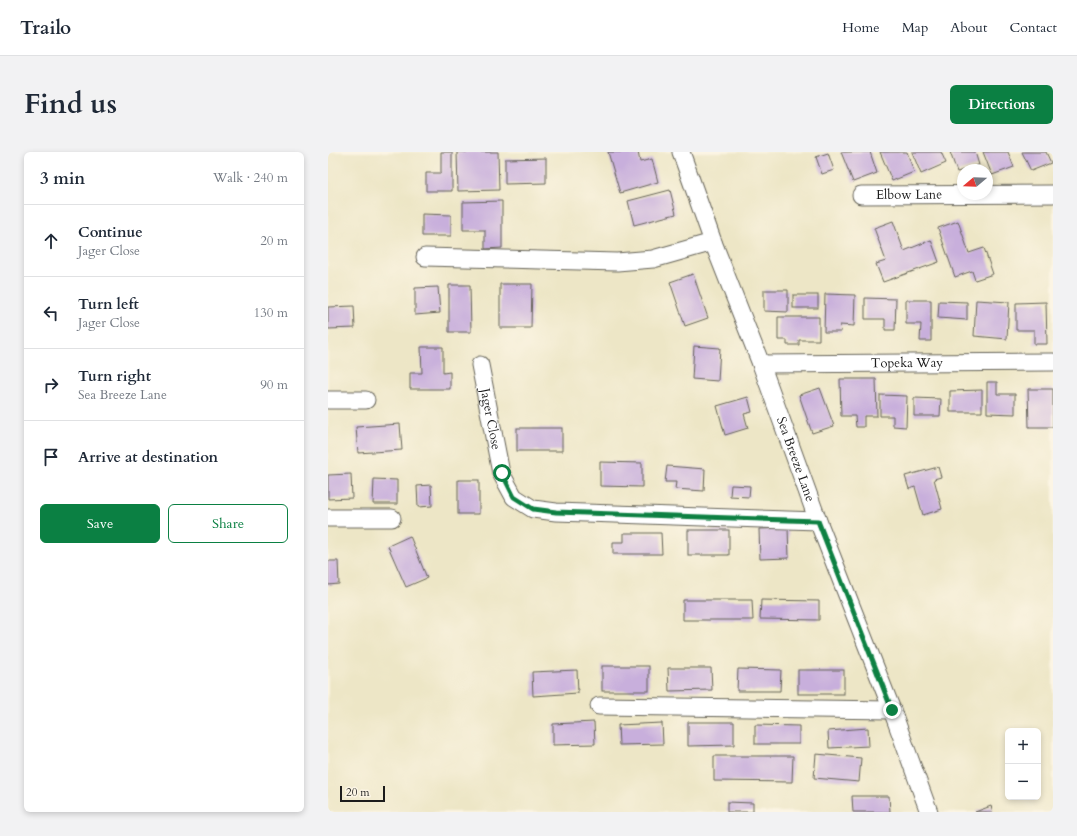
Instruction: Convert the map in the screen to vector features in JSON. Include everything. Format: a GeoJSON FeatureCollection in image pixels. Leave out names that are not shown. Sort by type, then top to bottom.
{"type":"FeatureCollection","features":[{"type":"Feature","properties":{"kind":"street","name":"Sea Breeze Lane"},"geometry":{"type":"LineString","coordinates":[[681,152],[713,242],[761,364],[818,521],[892,710],[928,812]]}},
{"type":"Feature","properties":{"kind":"street","name":"Elbow Lane"},"geometry":{"type":"LineString","coordinates":[[861,195],[1053,194]]}},
{"type":"Feature","properties":{"kind":"street"},"geometry":{"type":"LineString","coordinates":[[426,256],[617,262],[653,259],[713,242]]}},
{"type":"Feature","properties":{"kind":"street","name":"Topeka Way"},"geometry":{"type":"LineString","coordinates":[[761,364],[1053,362]]}},
{"type":"Feature","properties":{"kind":"street","name":"Jager Close"},"geometry":{"type":"LineString","coordinates":[[480,365],[502,473],[514,497],[533,509],[556,512],[818,521]]}},
{"type":"Feature","properties":{"kind":"street"},"geometry":{"type":"LineString","coordinates":[[328,400],[366,400]]}},
{"type":"Feature","properties":{"kind":"street"},"geometry":{"type":"LineString","coordinates":[[328,518],[392,518]]}},
{"type":"Feature","properties":{"kind":"street"},"geometry":{"type":"LineString","coordinates":[[599,706],[892,710]]}},
{"type":"Feature","properties":{"kind":"building"},"geometry":{"type":"Polygon","coordinates":[[[441,152],[452,152],[452,191],[426,191],[426,173],[441,173],[441,152]]]}},
{"type":"Feature","properties":{"kind":"building"},"geometry":{"type":"Polygon","coordinates":[[[457,152],[498,152],[499,190],[458,191],[457,152]]]}},
{"type":"Feature","properties":{"kind":"building"},"geometry":{"type":"Polygon","coordinates":[[[608,152],[638,152],[640,162],[652,159],[658,182],[620,193],[608,152]]]}},
{"type":"Feature","properties":{"kind":"building"},"geometry":{"type":"Polygon","coordinates":[[[841,152],[870,152],[877,173],[853,182],[841,152]]]}},
{"type":"Feature","properties":{"kind":"building"},"geometry":{"type":"Polygon","coordinates":[[[880,152],[907,152],[914,172],[892,181],[880,152]]]}},
{"type":"Feature","properties":{"kind":"building"},"geometry":{"type":"Polygon","coordinates":[[[912,152],[941,152],[946,163],[921,174],[912,152]]]}},
{"type":"Feature","properties":{"kind":"building"},"geometry":{"type":"Polygon","coordinates":[[[950,152],[975,152],[979,164],[957,164],[957,172],[950,152]]]}},
{"type":"Feature","properties":{"kind":"building"},"geometry":{"type":"Polygon","coordinates":[[[983,152],[1008,152],[1014,167],[993,175],[993,164],[988,164],[983,152]]]}},
{"type":"Feature","properties":{"kind":"building"},"geometry":{"type":"Polygon","coordinates":[[[1022,152],[1046,152],[1051,163],[1031,171],[1022,152]]]}},
{"type":"Feature","properties":{"kind":"building"},"geometry":{"type":"Polygon","coordinates":[[[828,153],[834,170],[822,174],[816,157],[828,153]]]}},
{"type":"Feature","properties":{"kind":"building"},"geometry":{"type":"Polygon","coordinates":[[[546,158],[546,183],[505,184],[505,159],[546,158]]]}},
{"type":"Feature","properties":{"kind":"building"},"geometry":{"type":"Polygon","coordinates":[[[670,190],[676,214],[634,225],[628,201],[670,190]]]}},
{"type":"Feature","properties":{"kind":"building"},"geometry":{"type":"Polygon","coordinates":[[[502,201],[502,248],[485,249],[485,230],[463,230],[463,202],[502,201]]]}},
{"type":"Feature","properties":{"kind":"building"},"geometry":{"type":"Polygon","coordinates":[[[422,214],[451,215],[451,236],[422,236],[422,214]]]}},
{"type":"Feature","properties":{"kind":"building"},"geometry":{"type":"Polygon","coordinates":[[[893,221],[904,251],[931,240],[939,262],[883,282],[876,264],[886,261],[874,228],[893,221]]]}},
{"type":"Feature","properties":{"kind":"building"},"geometry":{"type":"Polygon","coordinates":[[[958,221],[969,253],[984,248],[993,274],[975,280],[972,271],[955,277],[938,228],[958,221]]]}},
{"type":"Feature","properties":{"kind":"building"},"geometry":{"type":"Polygon","coordinates":[[[693,274],[708,318],[685,326],[670,282],[693,274]]]}},
{"type":"Feature","properties":{"kind":"building"},"geometry":{"type":"Polygon","coordinates":[[[500,284],[532,284],[531,328],[500,328],[500,284]]]}},
{"type":"Feature","properties":{"kind":"building"},"geometry":{"type":"Polygon","coordinates":[[[449,285],[470,285],[471,332],[449,332],[449,285]]]}},
{"type":"Feature","properties":{"kind":"building"},"geometry":{"type":"Polygon","coordinates":[[[438,287],[440,313],[415,315],[415,288],[438,287]]]}},
{"type":"Feature","properties":{"kind":"building"},"geometry":{"type":"Polygon","coordinates":[[[764,290],[788,290],[788,312],[764,311],[764,290]]]}},
{"type":"Feature","properties":{"kind":"building"},"geometry":{"type":"Polygon","coordinates":[[[825,294],[855,295],[854,326],[840,325],[841,332],[824,332],[825,294]]]}},
{"type":"Feature","properties":{"kind":"building"},"geometry":{"type":"Polygon","coordinates":[[[793,295],[818,295],[818,308],[793,308],[793,295]]]}},
{"type":"Feature","properties":{"kind":"building"},"geometry":{"type":"Polygon","coordinates":[[[865,298],[896,299],[895,330],[885,330],[885,319],[865,319],[865,298]]]}},
{"type":"Feature","properties":{"kind":"building"},"geometry":{"type":"Polygon","coordinates":[[[906,300],[931,300],[931,341],[920,341],[921,324],[906,324],[906,300]]]}},
{"type":"Feature","properties":{"kind":"building"},"geometry":{"type":"Polygon","coordinates":[[[976,300],[1009,302],[1007,339],[974,336],[976,300]]]}},
{"type":"Feature","properties":{"kind":"building"},"geometry":{"type":"Polygon","coordinates":[[[939,301],[967,302],[967,320],[938,318],[939,301]]]}},
{"type":"Feature","properties":{"kind":"building"},"geometry":{"type":"Polygon","coordinates":[[[1046,302],[1047,344],[1034,344],[1034,330],[1016,330],[1016,303],[1046,302]]]}},
{"type":"Feature","properties":{"kind":"building"},"geometry":{"type":"Polygon","coordinates":[[[354,306],[355,328],[328,329],[328,307],[354,306]]]}},
{"type":"Feature","properties":{"kind":"building"},"geometry":{"type":"Polygon","coordinates":[[[778,317],[819,317],[819,340],[799,340],[799,345],[787,345],[787,340],[778,340],[778,317]]]}},
{"type":"Feature","properties":{"kind":"building"},"geometry":{"type":"Polygon","coordinates":[[[694,346],[720,348],[718,381],[692,379],[694,346]]]}},
{"type":"Feature","properties":{"kind":"building"},"geometry":{"type":"Polygon","coordinates":[[[421,347],[443,347],[443,373],[450,372],[450,389],[410,389],[410,373],[422,373],[421,347]]]}},
{"type":"Feature","properties":{"kind":"building"},"geometry":{"type":"Polygon","coordinates":[[[840,379],[876,379],[877,416],[864,416],[864,427],[856,427],[855,416],[841,416],[840,379]]]}},
{"type":"Feature","properties":{"kind":"building"},"geometry":{"type":"Polygon","coordinates":[[[987,382],[997,382],[997,394],[1015,394],[1015,414],[987,413],[987,382]]]}},
{"type":"Feature","properties":{"kind":"building"},"geometry":{"type":"Polygon","coordinates":[[[820,388],[834,426],[812,433],[799,395],[820,388]]]}},
{"type":"Feature","properties":{"kind":"building"},"geometry":{"type":"Polygon","coordinates":[[[1028,389],[1053,389],[1053,427],[1029,427],[1028,389]]]}},
{"type":"Feature","properties":{"kind":"building"},"geometry":{"type":"Polygon","coordinates":[[[982,390],[982,412],[950,412],[950,391],[982,390]]]}},
{"type":"Feature","properties":{"kind":"building"},"geometry":{"type":"Polygon","coordinates":[[[880,395],[907,396],[906,427],[893,426],[893,416],[880,416],[880,395]]]}},
{"type":"Feature","properties":{"kind":"building"},"geometry":{"type":"Polygon","coordinates":[[[748,397],[752,412],[744,414],[748,428],[725,435],[717,406],[748,397]]]}},
{"type":"Feature","properties":{"kind":"building"},"geometry":{"type":"Polygon","coordinates":[[[914,398],[941,399],[940,416],[914,416],[914,398]]]}},
{"type":"Feature","properties":{"kind":"building"},"geometry":{"type":"Polygon","coordinates":[[[400,424],[402,450],[358,453],[356,427],[400,424]]]}},
{"type":"Feature","properties":{"kind":"building"},"geometry":{"type":"Polygon","coordinates":[[[517,428],[562,428],[562,451],[517,451],[517,428]]]}},
{"type":"Feature","properties":{"kind":"building"},"geometry":{"type":"Polygon","coordinates":[[[600,462],[642,463],[642,487],[600,486],[600,462]]]}},
{"type":"Feature","properties":{"kind":"building"},"geometry":{"type":"Polygon","coordinates":[[[667,466],[705,469],[704,491],[675,489],[676,482],[665,482],[667,466]]]}},
{"type":"Feature","properties":{"kind":"building"},"geometry":{"type":"Polygon","coordinates":[[[938,467],[941,477],[934,479],[942,509],[923,515],[915,487],[909,489],[905,476],[938,467]]]}},
{"type":"Feature","properties":{"kind":"building"},"geometry":{"type":"Polygon","coordinates":[[[351,474],[352,498],[328,499],[328,475],[351,474]]]}},
{"type":"Feature","properties":{"kind":"building"},"geometry":{"type":"Polygon","coordinates":[[[374,479],[397,480],[397,504],[373,504],[374,479]]]}},
{"type":"Feature","properties":{"kind":"building"},"geometry":{"type":"Polygon","coordinates":[[[458,480],[479,480],[479,514],[458,514],[458,480]]]}},
{"type":"Feature","properties":{"kind":"building"},"geometry":{"type":"Polygon","coordinates":[[[431,485],[432,506],[418,507],[417,486],[431,485]]]}},
{"type":"Feature","properties":{"kind":"building"},"geometry":{"type":"Polygon","coordinates":[[[731,485],[750,486],[749,497],[730,496],[731,485]]]}},
{"type":"Feature","properties":{"kind":"building"},"geometry":{"type":"Polygon","coordinates":[[[788,528],[789,558],[760,559],[759,529],[788,528]]]}},
{"type":"Feature","properties":{"kind":"building"},"geometry":{"type":"Polygon","coordinates":[[[688,530],[729,530],[729,555],[688,555],[688,530]]]}},
{"type":"Feature","properties":{"kind":"building"},"geometry":{"type":"Polygon","coordinates":[[[624,533],[661,533],[662,554],[613,554],[613,542],[624,542],[624,533]]]}},
{"type":"Feature","properties":{"kind":"building"},"geometry":{"type":"Polygon","coordinates":[[[410,536],[427,578],[406,587],[388,546],[410,536]]]}},
{"type":"Feature","properties":{"kind":"building"},"geometry":{"type":"Polygon","coordinates":[[[328,561],[338,561],[339,584],[328,585],[328,561]]]}},
{"type":"Feature","properties":{"kind":"building"},"geometry":{"type":"Polygon","coordinates":[[[683,600],[752,600],[753,620],[683,620],[683,600]]]}},
{"type":"Feature","properties":{"kind":"building"},"geometry":{"type":"Polygon","coordinates":[[[761,600],[819,601],[819,620],[760,619],[761,600]]]}},
{"type":"Feature","properties":{"kind":"building"},"geometry":{"type":"Polygon","coordinates":[[[602,666],[649,666],[649,691],[602,691],[602,666]]]}},
{"type":"Feature","properties":{"kind":"building"},"geometry":{"type":"Polygon","coordinates":[[[668,668],[711,668],[712,690],[669,691],[668,668]]]}},
{"type":"Feature","properties":{"kind":"building"},"geometry":{"type":"Polygon","coordinates":[[[738,669],[781,670],[780,691],[737,691],[738,669]]]}},
{"type":"Feature","properties":{"kind":"building"},"geometry":{"type":"Polygon","coordinates":[[[577,670],[578,693],[533,696],[532,672],[577,670]]]}},
{"type":"Feature","properties":{"kind":"building"},"geometry":{"type":"Polygon","coordinates":[[[798,670],[844,670],[844,694],[798,694],[798,670]]]}},
{"type":"Feature","properties":{"kind":"building"},"geometry":{"type":"Polygon","coordinates":[[[594,722],[595,744],[553,745],[553,724],[594,722]]]}},
{"type":"Feature","properties":{"kind":"building"},"geometry":{"type":"Polygon","coordinates":[[[688,722],[734,722],[734,745],[688,746],[688,722]]]}},
{"type":"Feature","properties":{"kind":"building"},"geometry":{"type":"Polygon","coordinates":[[[662,723],[663,744],[619,745],[618,725],[662,723]]]}},
{"type":"Feature","properties":{"kind":"building"},"geometry":{"type":"Polygon","coordinates":[[[755,725],[799,726],[799,744],[755,744],[755,725]]]}},
{"type":"Feature","properties":{"kind":"building"},"geometry":{"type":"Polygon","coordinates":[[[868,728],[869,746],[829,748],[828,731],[868,728]]]}},
{"type":"Feature","properties":{"kind":"building"},"geometry":{"type":"Polygon","coordinates":[[[816,754],[861,758],[859,782],[814,778],[816,754]]]}},
{"type":"Feature","properties":{"kind":"building"},"geometry":{"type":"Polygon","coordinates":[[[714,756],[793,756],[792,782],[714,781],[714,756]]]}},
{"type":"Feature","properties":{"kind":"building"},"geometry":{"type":"Polygon","coordinates":[[[852,796],[889,796],[890,812],[853,812],[852,796]]]}},
{"type":"Feature","properties":{"kind":"building"},"geometry":{"type":"Polygon","coordinates":[[[727,802],[753,803],[753,812],[727,812],[727,802]]]}},
{"type":"Feature","properties":{"kind":"building"},"geometry":{"type":"Polygon","coordinates":[[[991,806],[993,812],[975,812],[991,806]]]}},
{"type":"Feature","properties":{"kind":"route"},"geometry":{"type":"LineString","coordinates":[[502,473],[514,497],[533,509],[556,512],[818,521],[892,710]]}}]}
